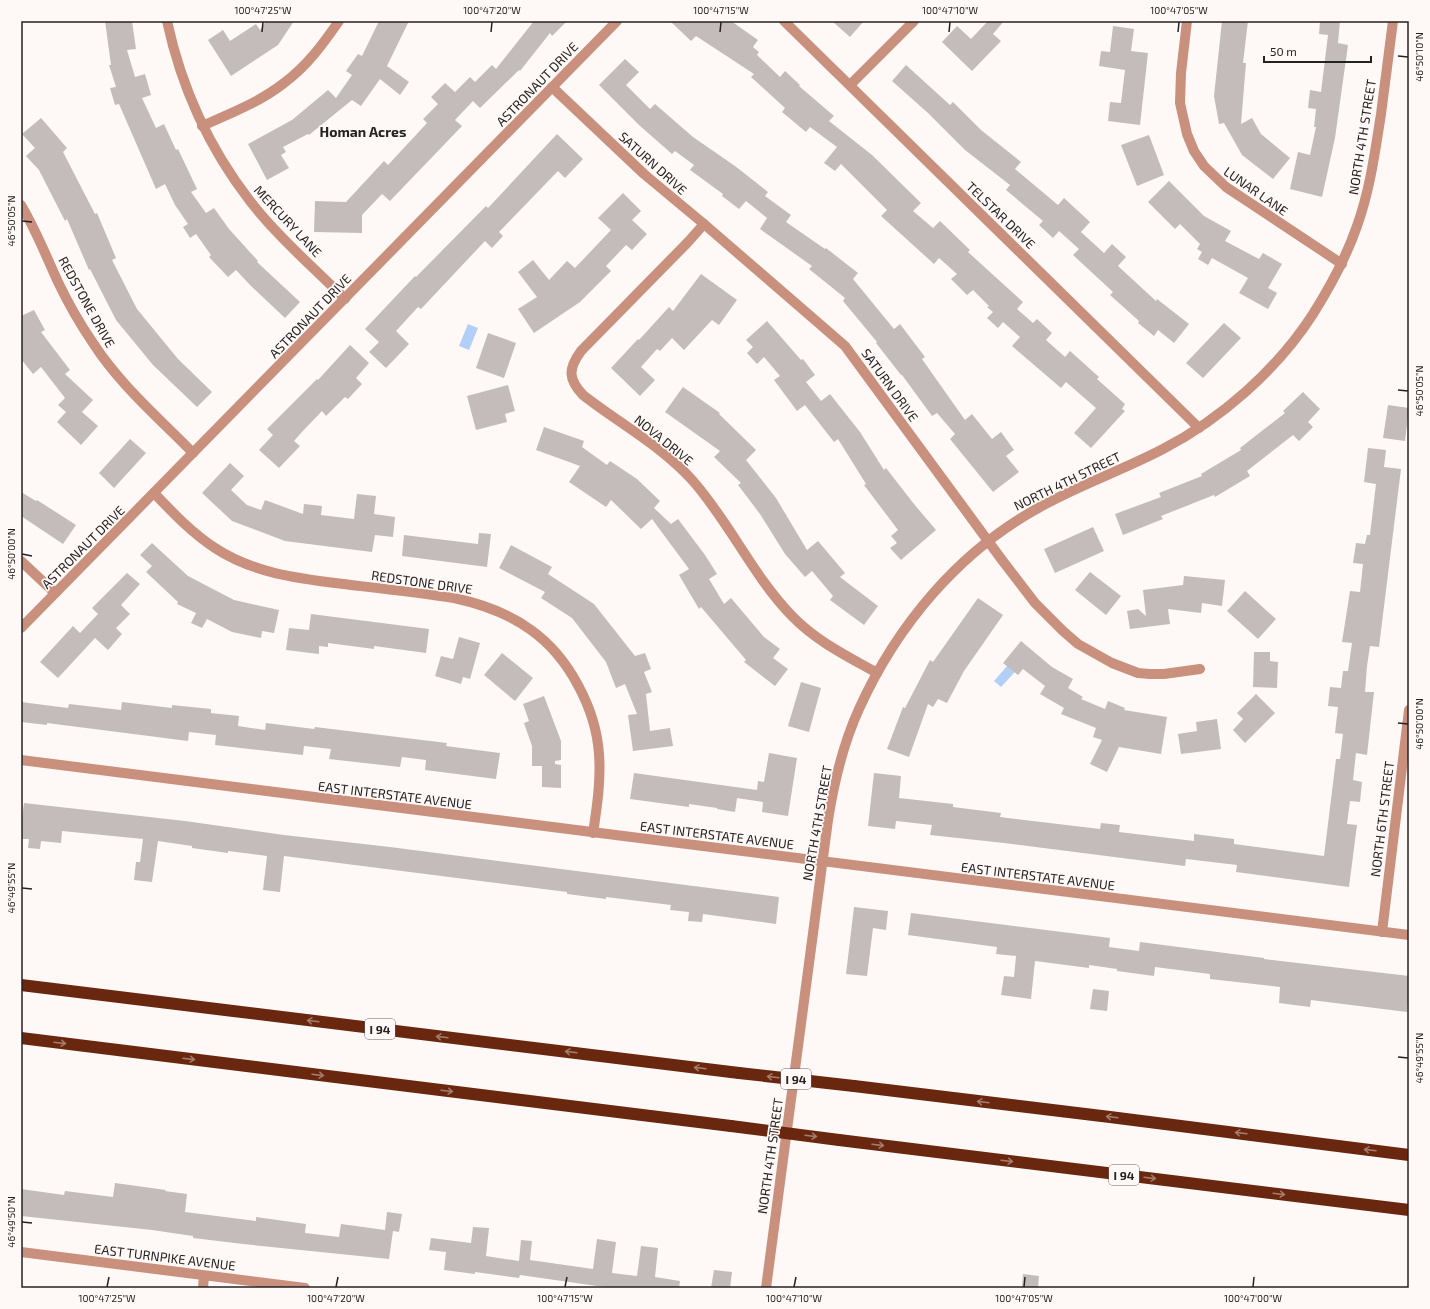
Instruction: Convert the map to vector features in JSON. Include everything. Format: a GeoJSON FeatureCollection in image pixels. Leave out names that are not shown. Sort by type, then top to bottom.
{"type":"FeatureCollection","features":[{"type":"Feature","properties":{"kind":"highway","name":"I 94"},"geometry":{"type":"LineString","coordinates":[[21,985],[1110,1117],[1409,1155]]}},
{"type":"Feature","properties":{"kind":"highway","name":"I 94"},"geometry":{"type":"LineString","coordinates":[[21,1038],[1409,1210]]}},
{"type":"Feature","properties":{"kind":"street","name":"MERCURY LANE"},"geometry":{"type":"LineString","coordinates":[[167,21],[172,44],[186,87],[202,126],[227,169],[250,202],[279,234],[345,298]]}},
{"type":"Feature","properties":{"kind":"street"},"geometry":{"type":"LineString","coordinates":[[202,126],[246,106],[284,84],[305,65],[339,21]]}},
{"type":"Feature","properties":{"kind":"street","name":"ASTRONAUT DRIVE"},"geometry":{"type":"LineString","coordinates":[[21,628],[617,21]]}},
{"type":"Feature","properties":{"kind":"street","name":"TELSTAR DRIVE"},"geometry":{"type":"LineString","coordinates":[[784,21],[1199,428]]}},
{"type":"Feature","properties":{"kind":"street"},"geometry":{"type":"LineString","coordinates":[[850,85],[914,21]]}},
{"type":"Feature","properties":{"kind":"street","name":"LUNAR LANE"},"geometry":{"type":"LineString","coordinates":[[1187,21],[1181,73],[1180,103],[1187,134],[1194,151],[1204,166],[1226,188],[1342,264]]}},
{"type":"Feature","properties":{"kind":"street","name":"NORTH 4TH STREET"},"geometry":{"type":"LineString","coordinates":[[766,1288],[831,800],[858,711],[877,673],[919,610],[953,572],[988,541],[1006,527],[1039,507],[1148,456],[1199,428],[1231,404],[1255,383],[1275,362],[1311,316],[1342,264],[1358,225],[1371,178],[1375,156],[1393,21]]}},
{"type":"Feature","properties":{"kind":"street","name":"SATURN DRIVE"},"geometry":{"type":"LineString","coordinates":[[552,87],[644,174],[845,346],[1035,603],[1068,635],[1094,654],[1126,669],[1144,674],[1164,674],[1200,669]]}},
{"type":"Feature","properties":{"kind":"street","name":"REDSTONE DRIVE"},"geometry":{"type":"LineString","coordinates":[[21,205],[32,224],[69,302],[92,342],[120,379],[193,453]]}},
{"type":"Feature","properties":{"kind":"street","name":"NOVA DRIVE"},"geometry":{"type":"LineString","coordinates":[[704,224],[581,351],[575,359],[571,379],[583,395],[650,442],[692,480],[714,507],[768,587],[792,616],[821,640],[877,673]]}},
{"type":"Feature","properties":{"kind":"street","name":"REDSTONE DRIVE"},"geometry":{"type":"LineString","coordinates":[[154,493],[199,537],[222,552],[253,567],[291,577],[468,601],[499,612],[533,631],[557,654],[568,669],[578,684],[593,717],[600,772],[593,833]]}},
{"type":"Feature","properties":{"kind":"street"},"geometry":{"type":"LineString","coordinates":[[21,561],[55,593]]}},
{"type":"Feature","properties":{"kind":"street","name":"NORTH 6TH STREET"},"geometry":{"type":"LineString","coordinates":[[1382,932],[1409,710]]}},
{"type":"Feature","properties":{"kind":"street","name":"EAST INTERSTATE AVENUE"},"geometry":{"type":"LineString","coordinates":[[21,760],[1409,936]]}},
{"type":"Feature","properties":{"kind":"street","name":"EAST TURNPIKE AVENUE"},"geometry":{"type":"LineString","coordinates":[[21,1252],[305,1288]]}},
{"type":"Feature","properties":{"kind":"street"},"geometry":{"type":"LineString","coordinates":[[203,1288],[204,1276]]}},
{"type":"Feature","properties":{"kind":"water"},"geometry":{"type":"Polygon","coordinates":[[[468,324],[478,328],[469,350],[459,346],[468,324]]]}},
{"type":"Feature","properties":{"kind":"water"},"geometry":{"type":"Polygon","coordinates":[[[1007,666],[1015,672],[1001,687],[994,681],[1007,666]]]}},
{"type":"Feature","properties":{"kind":"building"},"geometry":{"type":"Polygon","coordinates":[[[105,21],[132,21],[136,49],[127,50],[135,77],[145,74],[151,95],[142,98],[156,128],[164,124],[197,189],[191,192],[206,213],[214,208],[229,229],[258,261],[257,262],[300,302],[285,318],[236,270],[228,277],[209,257],[211,255],[196,234],[190,238],[183,227],[188,224],[175,205],[165,184],[156,189],[119,104],[115,105],[110,88],[116,87],[109,65],[111,65],[105,21]]]}},
{"type":"Feature","properties":{"kind":"building"},"geometry":{"type":"Polygon","coordinates":[[[266,21],[294,21],[278,45],[231,76],[208,40],[223,30],[230,41],[256,24],[260,30],[266,21]]]}},
{"type":"Feature","properties":{"kind":"building"},"geometry":{"type":"Polygon","coordinates":[[[379,21],[409,21],[387,66],[409,82],[400,95],[380,79],[361,106],[352,100],[309,135],[308,134],[283,147],[286,152],[281,155],[289,168],[267,180],[248,144],[292,120],[328,90],[336,98],[352,75],[346,71],[358,54],[362,56],[379,21]]]}},
{"type":"Feature","properties":{"kind":"building"},"geometry":{"type":"Polygon","coordinates":[[[534,21],[567,21],[552,36],[550,33],[520,71],[519,70],[480,108],[473,101],[455,120],[462,126],[390,201],[382,194],[362,215],[362,233],[314,232],[315,201],[346,202],[384,161],[388,165],[427,123],[423,119],[438,104],[431,97],[445,83],[455,92],[470,77],[475,82],[492,65],[496,69],[534,21]]]}},
{"type":"Feature","properties":{"kind":"building"},"geometry":{"type":"Polygon","coordinates":[[[670,21],[731,21],[758,40],[753,47],[759,52],[757,55],[780,77],[785,71],[800,85],[799,86],[834,116],[829,121],[872,155],[921,203],[913,211],[933,228],[940,221],[970,250],[968,252],[1023,302],[1017,309],[1033,323],[1037,319],[1052,333],[1046,340],[1065,357],[1070,351],[1099,377],[1097,379],[1125,404],[1122,409],[1125,411],[1091,448],[1074,433],[1096,408],[1066,382],[1061,388],[1012,346],[1020,337],[1003,322],[998,328],[987,318],[993,312],[987,307],[989,306],[973,290],[967,295],[951,279],[957,274],[939,258],[934,264],[881,216],[887,210],[841,164],[835,171],[824,163],[837,147],[810,127],[806,132],[782,112],[785,108],[751,77],[754,74],[696,36],[691,41],[670,21]]]}},
{"type":"Feature","properties":{"kind":"building"},"geometry":{"type":"Polygon","coordinates":[[[832,21],[864,21],[850,37],[832,21]]]}},
{"type":"Feature","properties":{"kind":"building"},"geometry":{"type":"Polygon","coordinates":[[[988,21],[1004,21],[993,34],[1001,41],[972,71],[942,42],[957,26],[971,39],[988,21]]]}},
{"type":"Feature","properties":{"kind":"building"},"geometry":{"type":"Polygon","coordinates":[[[1222,21],[1248,21],[1243,63],[1246,63],[1241,124],[1252,118],[1261,134],[1290,158],[1273,179],[1242,155],[1224,123],[1219,124],[1214,96],[1222,21]]]}},
{"type":"Feature","properties":{"kind":"building"},"geometry":{"type":"Polygon","coordinates":[[[1320,21],[1340,21],[1338,43],[1348,45],[1335,138],[1322,197],[1290,189],[1298,152],[1310,155],[1316,127],[1314,127],[1316,109],[1308,108],[1310,90],[1321,92],[1328,35],[1319,34],[1320,21]]]}},
{"type":"Feature","properties":{"kind":"building"},"geometry":{"type":"Polygon","coordinates":[[[1113,26],[1134,29],[1131,51],[1148,53],[1140,125],[1108,121],[1110,102],[1121,103],[1125,70],[1099,66],[1101,51],[1110,52],[1113,26]]]}},
{"type":"Feature","properties":{"kind":"building"},"geometry":{"type":"Polygon","coordinates":[[[625,59],[639,72],[626,85],[650,109],[655,104],[693,137],[735,166],[768,192],[765,196],[791,215],[786,222],[825,249],[826,248],[858,273],[853,279],[894,329],[900,324],[925,357],[922,359],[965,420],[972,414],[992,439],[1001,432],[1014,450],[1006,456],[1019,472],[993,492],[950,439],[955,434],[937,413],[932,416],[876,343],[877,342],[843,301],[845,298],[809,269],[812,266],[760,229],[767,218],[746,201],[739,209],[722,196],[723,194],[690,170],[694,165],[675,151],[672,154],[639,125],[599,85],[625,59]]]}},
{"type":"Feature","properties":{"kind":"building"},"geometry":{"type":"Polygon","coordinates":[[[906,65],[950,105],[953,102],[981,130],[1021,162],[1015,169],[1058,205],[1064,198],[1090,222],[1081,232],[1104,253],[1112,244],[1126,257],[1118,266],[1156,301],[1157,299],[1189,324],[1174,343],[1158,330],[1154,336],[1138,323],[1139,321],[1110,295],[1113,292],[1073,255],[1079,249],[1059,231],[1053,238],[1039,225],[1043,221],[1006,190],[1010,185],[965,150],[928,113],[892,81],[906,65]]]}},
{"type":"Feature","properties":{"kind":"building"},"geometry":{"type":"Polygon","coordinates":[[[41,118],[67,148],[63,152],[95,214],[97,213],[116,258],[112,260],[137,309],[178,359],[212,392],[197,407],[153,365],[116,320],[90,269],[89,270],[67,219],[65,221],[39,170],[26,156],[35,148],[22,134],[41,118]]]}},
{"type":"Feature","properties":{"kind":"building"},"geometry":{"type":"Polygon","coordinates":[[[557,134],[583,159],[565,178],[558,171],[499,232],[503,236],[492,248],[485,241],[421,309],[418,307],[396,331],[409,344],[386,368],[369,352],[379,342],[365,329],[415,276],[416,277],[486,206],[488,208],[557,134]]]}},
{"type":"Feature","properties":{"kind":"building"},"geometry":{"type":"Polygon","coordinates":[[[1149,135],[1164,175],[1137,186],[1121,145],[1149,135]]]}},
{"type":"Feature","properties":{"kind":"building"},"geometry":{"type":"Polygon","coordinates":[[[1169,181],[1204,216],[1231,231],[1225,241],[1259,259],[1263,253],[1282,264],[1268,288],[1277,293],[1268,309],[1239,293],[1248,278],[1212,258],[1208,265],[1198,259],[1202,252],[1197,249],[1200,244],[1180,224],[1175,229],[1148,202],[1169,181]]]}},
{"type":"Feature","properties":{"kind":"building"},"geometry":{"type":"Polygon","coordinates":[[[623,193],[641,211],[632,220],[647,234],[632,250],[626,245],[606,266],[611,271],[580,302],[534,333],[518,309],[537,297],[518,272],[533,260],[549,280],[567,261],[575,268],[611,230],[598,218],[623,193]]]}},
{"type":"Feature","properties":{"kind":"building"},"geometry":{"type":"Polygon","coordinates":[[[701,274],[737,300],[719,325],[712,320],[684,350],[672,338],[660,351],[657,349],[641,367],[655,380],[640,396],[611,368],[669,307],[673,311],[701,274]]]}},
{"type":"Feature","properties":{"kind":"building"},"geometry":{"type":"Polygon","coordinates":[[[34,310],[45,330],[41,332],[70,370],[65,374],[93,400],[82,412],[98,426],[81,445],[57,422],[66,412],[58,405],[65,398],[41,367],[33,374],[21,359],[21,316],[34,310]]]}},
{"type":"Feature","properties":{"kind":"building"},"geometry":{"type":"Polygon","coordinates":[[[767,321],[801,360],[803,359],[815,375],[806,382],[821,401],[830,394],[860,432],[884,470],[886,468],[936,530],[901,560],[890,548],[897,543],[891,536],[898,530],[864,485],[866,484],[838,439],[834,442],[805,405],[797,411],[774,380],[780,376],[764,357],[757,364],[747,353],[753,347],[746,340],[767,321]]]}},
{"type":"Feature","properties":{"kind":"building"},"geometry":{"type":"Polygon","coordinates":[[[1224,323],[1241,338],[1203,378],[1186,363],[1224,323]]]}},
{"type":"Feature","properties":{"kind":"building"},"geometry":{"type":"Polygon","coordinates":[[[488,333],[516,343],[504,378],[476,368],[488,333]]]}},
{"type":"Feature","properties":{"kind":"building"},"geometry":{"type":"Polygon","coordinates":[[[350,345],[369,363],[356,378],[362,384],[348,399],[345,397],[326,416],[322,411],[294,441],[300,446],[279,468],[259,450],[273,435],[267,429],[317,379],[318,380],[350,345]]]}},
{"type":"Feature","properties":{"kind":"building"},"geometry":{"type":"Polygon","coordinates":[[[508,385],[515,411],[505,414],[507,422],[476,430],[467,396],[508,385]]]}},
{"type":"Feature","properties":{"kind":"building"},"geometry":{"type":"Polygon","coordinates":[[[683,387],[720,413],[719,414],[756,450],[746,460],[776,498],[807,550],[818,541],[845,573],[840,577],[878,606],[864,625],[830,600],[833,596],[812,571],[805,577],[785,554],[760,514],[738,485],[741,483],[714,457],[720,451],[665,412],[683,387]]]}},
{"type":"Feature","properties":{"kind":"building"},"geometry":{"type":"Polygon","coordinates":[[[1303,392],[1320,409],[1308,422],[1313,427],[1299,441],[1293,435],[1247,471],[1250,476],[1215,497],[1214,495],[1161,516],[1163,519],[1123,535],[1115,514],[1161,497],[1159,493],[1202,476],[1201,474],[1241,450],[1240,448],[1285,413],[1283,411],[1303,392]]]}},
{"type":"Feature","properties":{"kind":"building"},"geometry":{"type":"Polygon","coordinates":[[[1388,405],[1409,408],[1405,441],[1383,438],[1388,405]]]}},
{"type":"Feature","properties":{"kind":"building"},"geometry":{"type":"Polygon","coordinates":[[[544,427],[584,441],[582,447],[607,465],[610,461],[637,479],[660,501],[654,508],[671,524],[678,519],[705,555],[717,574],[709,579],[724,604],[731,598],[764,637],[780,649],[773,658],[788,669],[775,686],[744,662],[746,660],[701,607],[699,609],[679,575],[689,569],[652,519],[641,529],[611,500],[606,507],[569,482],[580,466],[536,450],[544,427]]]}},
{"type":"Feature","properties":{"kind":"building"},"geometry":{"type":"Polygon","coordinates":[[[130,439],[146,453],[114,488],[99,473],[130,439]]]}},
{"type":"Feature","properties":{"kind":"building"},"geometry":{"type":"Polygon","coordinates":[[[1368,448],[1386,450],[1384,467],[1401,469],[1379,647],[1370,646],[1367,666],[1365,692],[1374,692],[1367,755],[1356,753],[1353,780],[1362,782],[1360,802],[1350,801],[1347,824],[1357,825],[1349,887],[1236,872],[1237,865],[1186,859],[1185,866],[930,835],[932,825],[896,821],[895,829],[868,826],[874,773],[901,776],[899,798],[953,804],[953,807],[1001,813],[1000,817],[1100,829],[1101,823],[1120,825],[1119,832],[1194,841],[1194,834],[1234,839],[1234,844],[1324,856],[1336,759],[1340,759],[1343,734],[1335,733],[1338,707],[1328,706],[1330,687],[1341,688],[1343,671],[1348,671],[1352,643],[1342,642],[1350,591],[1360,592],[1363,564],[1353,563],[1356,543],[1365,544],[1367,535],[1370,535],[1376,484],[1364,482],[1368,448]]]}},
{"type":"Feature","properties":{"kind":"building"},"geometry":{"type":"Polygon","coordinates":[[[230,463],[244,476],[231,490],[247,505],[261,510],[265,500],[303,514],[304,504],[322,506],[321,515],[354,519],[357,494],[376,496],[374,514],[395,517],[393,537],[375,535],[372,552],[285,541],[232,521],[202,493],[230,463]]]}},
{"type":"Feature","properties":{"kind":"building"},"geometry":{"type":"Polygon","coordinates":[[[21,492],[36,501],[37,500],[76,525],[63,544],[21,516],[21,492]]]}},
{"type":"Feature","properties":{"kind":"building"},"geometry":{"type":"Polygon","coordinates":[[[1093,527],[1104,551],[1055,573],[1044,549],[1093,527]]]}},
{"type":"Feature","properties":{"kind":"building"},"geometry":{"type":"Polygon","coordinates":[[[479,533],[491,534],[487,567],[402,556],[404,535],[478,544],[479,533]]]}},
{"type":"Feature","properties":{"kind":"building"},"geometry":{"type":"Polygon","coordinates":[[[152,543],[188,576],[234,600],[279,610],[274,633],[262,631],[261,638],[232,632],[207,619],[202,628],[191,623],[196,613],[177,604],[178,602],[146,572],[152,566],[140,555],[152,543]]]}},
{"type":"Feature","properties":{"kind":"building"},"geometry":{"type":"Polygon","coordinates":[[[511,545],[552,567],[548,574],[594,604],[635,656],[645,653],[651,669],[644,672],[652,692],[646,694],[650,731],[670,728],[673,746],[633,751],[628,715],[637,714],[625,684],[616,688],[606,662],[572,618],[541,598],[545,592],[499,568],[511,545]]]}},
{"type":"Feature","properties":{"kind":"building"},"geometry":{"type":"Polygon","coordinates":[[[1090,572],[1121,596],[1106,615],[1075,590],[1090,572]]]}},
{"type":"Feature","properties":{"kind":"building"},"geometry":{"type":"Polygon","coordinates":[[[127,573],[140,584],[121,605],[130,614],[116,628],[122,634],[108,650],[95,638],[58,678],[40,662],[73,626],[80,633],[98,614],[92,608],[127,573]]]}},
{"type":"Feature","properties":{"kind":"building"},"geometry":{"type":"Polygon","coordinates":[[[1184,576],[1225,580],[1222,606],[1202,603],[1201,613],[1168,609],[1170,624],[1130,629],[1127,611],[1138,609],[1146,616],[1143,590],[1183,585],[1184,576]]]}},
{"type":"Feature","properties":{"kind":"building"},"geometry":{"type":"Polygon","coordinates":[[[1245,591],[1276,619],[1258,639],[1227,611],[1245,591]]]}},
{"type":"Feature","properties":{"kind":"building"},"geometry":{"type":"Polygon","coordinates":[[[978,598],[1003,615],[964,671],[947,703],[938,699],[933,707],[928,704],[909,757],[887,749],[903,707],[905,708],[930,660],[933,662],[978,598]]]}},
{"type":"Feature","properties":{"kind":"building"},"geometry":{"type":"Polygon","coordinates":[[[311,614],[429,629],[426,653],[374,646],[374,649],[328,643],[328,647],[319,646],[319,654],[286,650],[289,628],[309,630],[311,614]]]}},
{"type":"Feature","properties":{"kind":"building"},"geometry":{"type":"Polygon","coordinates":[[[459,637],[480,643],[470,679],[463,677],[461,684],[435,676],[441,656],[453,659],[459,637]]]}},
{"type":"Feature","properties":{"kind":"building"},"geometry":{"type":"Polygon","coordinates":[[[1021,641],[1052,667],[1073,679],[1068,688],[1083,697],[1081,699],[1105,709],[1108,701],[1125,708],[1124,710],[1167,717],[1161,754],[1119,747],[1107,772],[1090,764],[1102,740],[1093,737],[1096,728],[1061,714],[1064,708],[1040,694],[1045,686],[1023,669],[1018,675],[1003,663],[1021,641]]]}},
{"type":"Feature","properties":{"kind":"building"},"geometry":{"type":"Polygon","coordinates":[[[1254,652],[1270,652],[1270,661],[1278,662],[1277,688],[1253,687],[1254,652]]]}},
{"type":"Feature","properties":{"kind":"building"},"geometry":{"type":"Polygon","coordinates":[[[502,653],[533,678],[515,701],[484,675],[502,653]]]}},
{"type":"Feature","properties":{"kind":"building"},"geometry":{"type":"Polygon","coordinates":[[[801,682],[821,688],[809,732],[788,726],[801,682]]]}},
{"type":"Feature","properties":{"kind":"building"},"geometry":{"type":"Polygon","coordinates":[[[1256,694],[1275,713],[1245,743],[1233,730],[1243,719],[1237,713],[1256,694]]]}},
{"type":"Feature","properties":{"kind":"building"},"geometry":{"type":"Polygon","coordinates":[[[544,696],[561,741],[561,760],[555,761],[555,764],[561,765],[561,788],[542,787],[542,766],[532,766],[532,746],[524,723],[529,721],[523,704],[544,696]]]}},
{"type":"Feature","properties":{"kind":"building"},"geometry":{"type":"Polygon","coordinates":[[[21,702],[68,708],[69,704],[121,710],[122,702],[172,708],[172,705],[211,709],[211,713],[239,716],[238,726],[265,730],[266,723],[314,729],[315,727],[447,743],[446,746],[500,753],[496,779],[425,770],[426,760],[402,757],[400,767],[329,759],[331,749],[304,746],[303,755],[215,745],[216,735],[189,732],[188,741],[47,723],[47,725],[21,722],[21,702]]]}},
{"type":"Feature","properties":{"kind":"building"},"geometry":{"type":"Polygon","coordinates":[[[1217,719],[1221,749],[1181,754],[1178,734],[1197,731],[1196,722],[1217,719]]]}},
{"type":"Feature","properties":{"kind":"building"},"geometry":{"type":"Polygon","coordinates":[[[769,753],[797,758],[788,816],[762,812],[763,802],[737,798],[735,812],[689,804],[689,807],[630,799],[634,773],[757,790],[758,781],[764,782],[769,753]]]}},
{"type":"Feature","properties":{"kind":"building"},"geometry":{"type":"Polygon","coordinates":[[[24,803],[185,821],[284,835],[390,847],[779,897],[776,924],[703,914],[702,922],[688,921],[689,912],[670,910],[671,905],[606,897],[606,899],[567,894],[567,892],[284,856],[280,892],[263,890],[267,856],[228,851],[228,853],[158,841],[152,882],[134,880],[136,862],[140,862],[143,839],[62,831],[61,843],[41,841],[40,849],[28,848],[29,839],[21,839],[24,803]]]}},
{"type":"Feature","properties":{"kind":"building"},"geometry":{"type":"Polygon","coordinates":[[[854,907],[888,911],[886,930],[873,928],[867,976],[846,974],[854,907]]]}},
{"type":"Feature","properties":{"kind":"building"},"geometry":{"type":"Polygon","coordinates":[[[911,913],[1110,938],[1109,947],[1139,951],[1140,942],[1264,959],[1409,976],[1407,1012],[1311,1000],[1310,1007],[1279,1003],[1280,987],[1210,979],[1210,974],[1155,967],[1154,976],[1117,971],[1117,969],[1089,965],[1089,968],[1035,961],[1031,999],[1001,995],[1004,976],[1014,977],[1016,956],[996,954],[997,947],[908,935],[911,913]]]}},
{"type":"Feature","properties":{"kind":"building"},"geometry":{"type":"Polygon","coordinates":[[[1093,989],[1109,991],[1107,1011],[1090,1009],[1093,989]]]}},
{"type":"Feature","properties":{"kind":"building"},"geometry":{"type":"Polygon","coordinates":[[[115,1183],[187,1194],[185,1212],[256,1221],[256,1217],[306,1224],[305,1233],[339,1237],[341,1224],[385,1230],[387,1212],[402,1214],[399,1232],[393,1231],[389,1259],[243,1244],[193,1238],[193,1236],[152,1230],[21,1216],[21,1189],[64,1195],[65,1191],[113,1197],[115,1183]]]}},
{"type":"Feature","properties":{"kind":"building"},"geometry":{"type":"Polygon","coordinates":[[[473,1227],[489,1228],[486,1256],[519,1261],[521,1240],[532,1241],[530,1260],[593,1269],[597,1239],[616,1242],[612,1273],[637,1276],[641,1246],[658,1248],[655,1277],[680,1281],[679,1288],[611,1288],[520,1275],[519,1278],[475,1272],[475,1274],[444,1270],[446,1252],[429,1250],[431,1238],[471,1243],[473,1227]]]}},
{"type":"Feature","properties":{"kind":"building"},"geometry":{"type":"Polygon","coordinates":[[[714,1270],[732,1272],[730,1288],[711,1288],[714,1270]]]}},
{"type":"Feature","properties":{"kind":"building"},"geometry":{"type":"Polygon","coordinates":[[[1023,1274],[1039,1276],[1038,1288],[1022,1288],[1023,1274]]]}},
{"type":"Feature","properties":{"kind":"district","name":"Homan Acres"},"geometry":{"type":"Point","coordinates":[363,131]}}]}
